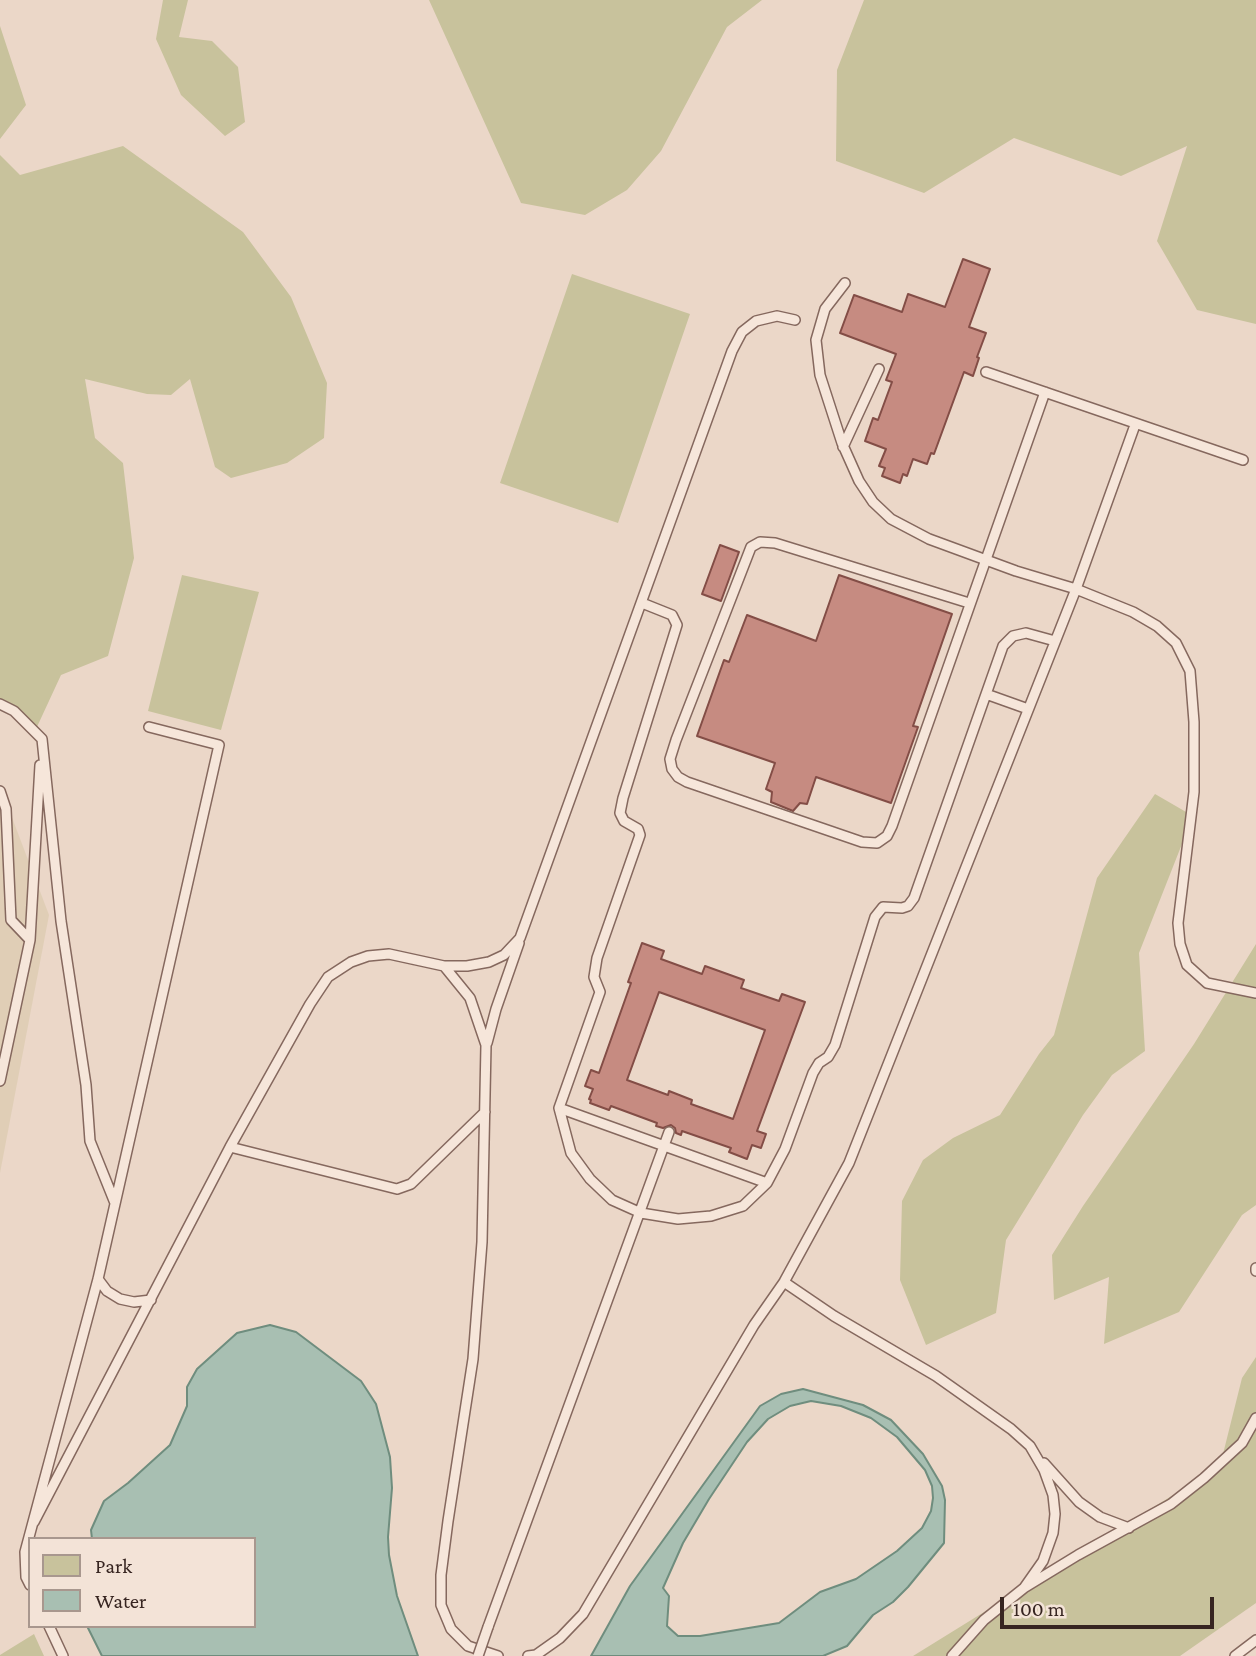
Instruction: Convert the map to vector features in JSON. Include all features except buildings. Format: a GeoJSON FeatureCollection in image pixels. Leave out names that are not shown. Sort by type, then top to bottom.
{"type":"FeatureCollection","features":[{"type":"Feature","properties":{"kind":"lane"},"geometry":{"type":"LineString","coordinates":[[845,283],[825,309],[816,340],[820,375],[844,447],[859,481],[873,502],[891,519],[929,539],[1076,589],[1133,612],[1157,626],[1176,643],[1190,671],[1194,722],[1194,792],[1178,923],[1180,944],[1187,965],[1207,983],[1256,993]]}},
{"type":"Feature","properties":{"kind":"lane"},"geometry":{"type":"LineString","coordinates":[[498,1656],[468,1646],[451,1629],[441,1605],[448,1521],[473,1359],[482,1242],[486,1045],[520,938],[732,351],[742,332],[756,321],[778,316],[795,320]]}},
{"type":"Feature","properties":{"kind":"lane"},"geometry":{"type":"LineString","coordinates":[[844,447],[880,369]]}},
{"type":"Feature","properties":{"kind":"lane"},"geometry":{"type":"LineString","coordinates":[[986,372],[1243,460]]}},
{"type":"Feature","properties":{"kind":"lane"},"geometry":{"type":"LineString","coordinates":[[969,603],[775,543],[760,542],[751,547],[676,740],[670,759],[672,769],[678,777],[687,782],[862,842],[877,843],[887,836],[1045,392]]}},
{"type":"Feature","properties":{"kind":"lane"},"geometry":{"type":"LineString","coordinates":[[528,1656],[536,1655],[560,1639],[583,1614],[754,1325],[784,1282],[849,1163],[1076,589],[1135,425]]}},
{"type":"Feature","properties":{"kind":"lane"},"geometry":{"type":"LineString","coordinates":[[642,603],[672,615],[677,625],[620,813],[624,821],[638,829],[640,835],[597,958],[594,977],[600,992],[559,1108],[571,1153],[590,1178],[612,1199],[641,1213],[678,1219],[711,1216],[743,1206],[767,1184],[785,1149],[813,1073],[835,1045],[875,917],[883,907],[902,908],[908,906],[914,898],[1003,646],[1013,636],[1026,633],[1055,641]]}},
{"type":"Feature","properties":{"kind":"lane"},"geometry":{"type":"LineString","coordinates":[[986,694],[1028,709]]}},
{"type":"Feature","properties":{"kind":"lane"},"geometry":{"type":"LineString","coordinates":[[0,704],[14,711],[42,739],[61,921],[86,1085],[90,1141],[116,1204]]}},
{"type":"Feature","properties":{"kind":"lane"},"geometry":{"type":"LineString","coordinates":[[30,1537],[116,1204],[219,745],[149,726]]}},
{"type":"Feature","properties":{"kind":"lane"},"geometry":{"type":"LineString","coordinates":[[0,1081],[30,940],[42,739]]}},
{"type":"Feature","properties":{"kind":"lane"},"geometry":{"type":"LineString","coordinates":[[0,791],[6,809],[11,920],[30,940]]}},
{"type":"Feature","properties":{"kind":"lane"},"geometry":{"type":"LineString","coordinates":[[34,1522],[230,1147],[310,1004],[328,977],[351,962],[368,956],[389,954],[444,966],[467,967],[504,955],[520,938]]}},
{"type":"Feature","properties":{"kind":"lane"},"geometry":{"type":"LineString","coordinates":[[444,966],[470,998],[486,1045]]}},
{"type":"Feature","properties":{"kind":"lane"},"geometry":{"type":"LineString","coordinates":[[559,1108],[767,1184]]}},
{"type":"Feature","properties":{"kind":"lane"},"geometry":{"type":"LineString","coordinates":[[230,1147],[397,1189],[411,1185],[485,1112]]}},
{"type":"Feature","properties":{"kind":"lane"},"geometry":{"type":"LineString","coordinates":[[478,1656],[669,1132]]}},
{"type":"Feature","properties":{"kind":"lane"},"geometry":{"type":"LineString","coordinates":[[98,1279],[107,1291],[120,1299],[134,1303],[151,1300]]}},
{"type":"Feature","properties":{"kind":"lane"},"geometry":{"type":"LineString","coordinates":[[784,1282],[834,1316],[936,1376],[1012,1429],[1079,1502],[1100,1517],[1129,1528]]}},
{"type":"Feature","properties":{"kind":"lane"},"geometry":{"type":"LineString","coordinates":[[952,1656],[984,1620],[1024,1588],[1171,1504],[1220,1466],[1242,1443],[1256,1418]]}},
{"type":"Feature","properties":{"kind":"lane"},"geometry":{"type":"LineString","coordinates":[[1024,1588],[1043,1561],[1053,1533],[1055,1514],[1053,1495],[1044,1470],[1030,1446]]}},
{"type":"Feature","properties":{"kind":"lane"},"geometry":{"type":"LineString","coordinates":[[28,1542],[25,1552],[28,1581]]}},
{"type":"Feature","properties":{"kind":"lane"},"geometry":{"type":"LineString","coordinates":[[50,1628],[63,1656]]}},
{"type":"Feature","properties":{"kind":"lane"},"geometry":{"type":"LineString","coordinates":[[1235,1656],[1256,1640]]}},
{"type":"Feature","properties":{"kind":"shaded area"},"geometry":{"type":"Polygon","coordinates":[[[0,786],[49,915],[0,1173],[0,786]]]}},
{"type":"Feature","properties":{"kind":"green space"},"geometry":{"type":"Polygon","coordinates":[[[163,0],[188,0],[179,37],[212,41],[238,67],[245,122],[225,136],[181,95],[156,39],[163,0]]]}},
{"type":"Feature","properties":{"kind":"green space"},"geometry":{"type":"Polygon","coordinates":[[[429,0],[762,0],[727,27],[661,151],[627,190],[585,215],[521,203],[429,0]]]}},
{"type":"Feature","properties":{"kind":"green space"},"geometry":{"type":"Polygon","coordinates":[[[864,0],[1256,0],[1256,324],[1197,310],[1157,241],[1187,146],[1121,176],[1014,138],[924,193],[836,161],[837,70],[864,0]]]}},
{"type":"Feature","properties":{"kind":"green space"},"geometry":{"type":"Polygon","coordinates":[[[0,26],[26,105],[0,139],[0,26]]]}},
{"type":"Feature","properties":{"kind":"green space"},"geometry":{"type":"Polygon","coordinates":[[[123,146],[243,232],[291,297],[327,383],[324,438],[287,463],[231,478],[215,467],[190,379],[171,395],[147,394],[85,379],[95,438],[123,463],[134,558],[108,656],[61,675],[36,729],[0,704],[0,155],[20,175],[123,146]]]}},
{"type":"Feature","properties":{"kind":"green space"},"geometry":{"type":"Polygon","coordinates":[[[572,274],[690,314],[618,523],[500,483],[572,274]]]}},
{"type":"Feature","properties":{"kind":"green space"},"geometry":{"type":"Polygon","coordinates":[[[182,575],[259,592],[221,730],[148,711],[182,575]]]}},
{"type":"Feature","properties":{"kind":"green space"},"geometry":{"type":"Polygon","coordinates":[[[1155,794],[1193,816],[1139,953],[1145,1051],[1112,1075],[1083,1115],[1006,1240],[996,1313],[926,1345],[900,1280],[902,1201],[923,1160],[953,1138],[1000,1115],[1054,1035],[1097,878],[1155,794]]]}},
{"type":"Feature","properties":{"kind":"green space"},"geometry":{"type":"Polygon","coordinates":[[[1256,944],[1256,1205],[1242,1215],[1179,1312],[1104,1344],[1109,1277],[1054,1300],[1052,1255],[1194,1044],[1256,944]]]}},
{"type":"Feature","properties":{"kind":"green space"},"geometry":{"type":"Polygon","coordinates":[[[1256,1357],[1256,1603],[1180,1656],[913,1656],[1220,1466],[1242,1378],[1256,1357]]]}},
{"type":"Feature","properties":{"kind":"green space"},"geometry":{"type":"Polygon","coordinates":[[[34,1634],[44,1656],[0,1656],[0,1655],[34,1634]]]}},
{"type":"Feature","properties":{"kind":"water"},"geometry":{"type":"Polygon","coordinates":[[[270,1325],[296,1332],[361,1381],[376,1404],[390,1457],[392,1488],[389,1555],[397,1596],[418,1656],[102,1656],[88,1628],[256,1628],[256,1537],[92,1537],[91,1530],[104,1501],[170,1445],[187,1406],[187,1387],[197,1369],[237,1333],[270,1325]]]}},
{"type":"Feature","properties":{"kind":"water"},"geometry":{"type":"Polygon","coordinates":[[[803,1389],[863,1405],[891,1420],[923,1454],[942,1486],[945,1500],[944,1543],[908,1587],[893,1602],[873,1615],[847,1646],[823,1656],[591,1656],[630,1586],[760,1406],[781,1394],[803,1389]],[[811,1401],[790,1406],[768,1419],[747,1442],[683,1543],[663,1588],[669,1596],[667,1626],[678,1636],[700,1636],[779,1623],[820,1592],[856,1579],[897,1551],[922,1528],[931,1511],[933,1498],[932,1486],[925,1470],[897,1437],[871,1418],[841,1406],[811,1401]]]}}]}
